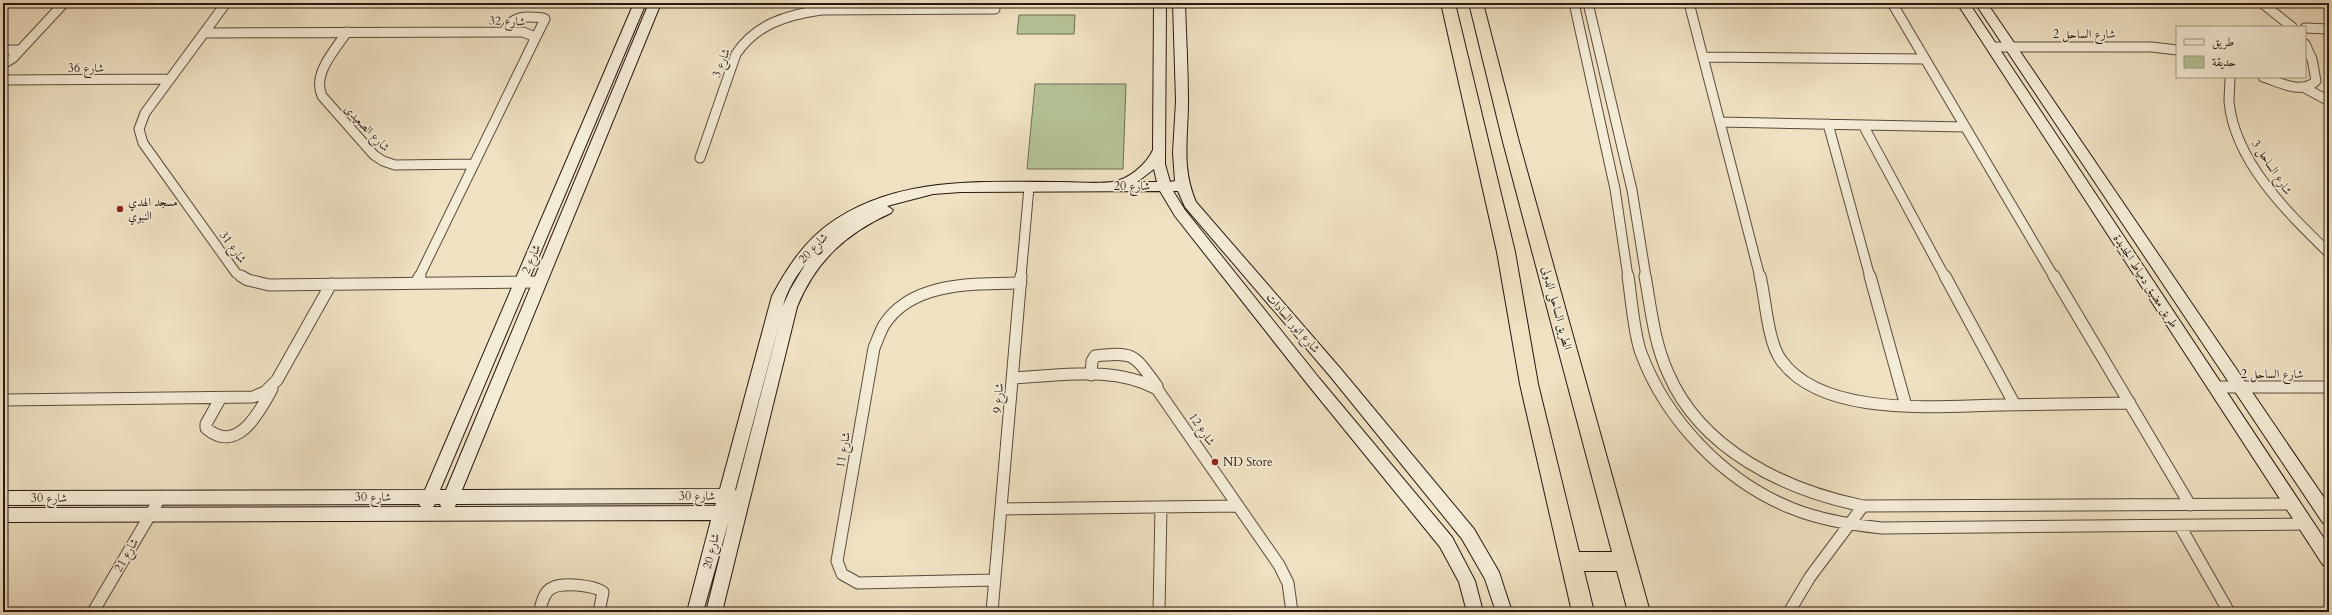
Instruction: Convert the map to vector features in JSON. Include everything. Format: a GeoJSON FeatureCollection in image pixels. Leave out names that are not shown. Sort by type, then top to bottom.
{"type":"FeatureCollection","features":[{"type":"Feature","properties":{"kind":"highway"},"geometry":{"type":"LineString","coordinates":[[1448,3],[1505,246],[1528,378],[1583,612]]}},
{"type":"Feature","properties":{"kind":"highway","name":"الطريق الساحلى الدولى"},"geometry":{"type":"LineString","coordinates":[[1476,3],[1513,149],[1639,612]]}},
{"type":"Feature","properties":{"kind":"highway"},"geometry":{"type":"LineString","coordinates":[[1571,562],[1626,561]]}},
{"type":"Feature","properties":{"kind":"street"},"geometry":{"type":"LineString","coordinates":[[3,64],[10,61],[64,3]]}},
{"type":"Feature","properties":{"kind":"street","name":"شارع 31"},"geometry":{"type":"LineString","coordinates":[[226,3],[145,113],[140,125],[139,133],[143,143],[236,273],[248,280],[262,284],[540,282]]}},
{"type":"Feature","properties":{"kind":"street","name":"شارع 2"},"geometry":{"type":"LineString","coordinates":[[422,514],[640,3]]}},
{"type":"Feature","properties":{"kind":"street","name":"شارع 2"},"geometry":{"type":"LineString","coordinates":[[444,514],[654,3]]}},
{"type":"Feature","properties":{"kind":"street","name":"شارع انور السادات"},"geometry":{"type":"LineString","coordinates":[[1160,3],[1159,150],[1160,172],[1166,190],[1180,213],[1314,382],[1446,542],[1467,581],[1475,612]]}},
{"type":"Feature","properties":{"kind":"street","name":"شارع انور السادات"},"geometry":{"type":"LineString","coordinates":[[1179,3],[1182,102],[1178,159],[1184,190],[1198,213],[1335,372],[1478,548],[1493,577],[1504,612]]}},
{"type":"Feature","properties":{"kind":"street"},"geometry":{"type":"LineString","coordinates":[[1574,3],[1615,189],[1635,330],[1640,352],[1650,375],[1681,424],[1705,450],[1733,474],[1790,508],[1848,524],[1882,528],[2306,524]]}},
{"type":"Feature","properties":{"kind":"street"},"geometry":{"type":"LineString","coordinates":[[1588,3],[1632,190],[1654,331],[1668,373],[1680,395],[1695,416],[1715,437],[1738,456],[1765,472],[1830,500],[1863,506],[2292,504]]}},
{"type":"Feature","properties":{"kind":"street"},"geometry":{"type":"LineString","coordinates":[[1689,3],[1765,295],[1774,343],[1782,360],[1797,376],[1818,389],[1846,398],[1874,404],[1906,406],[2130,403]]}},
{"type":"Feature","properties":{"kind":"street"},"geometry":{"type":"LineString","coordinates":[[1892,3],[2190,505]]}},
{"type":"Feature","properties":{"kind":"street","name":"طريق مضيق دمياط الجديدة"},"geometry":{"type":"LineString","coordinates":[[1962,3],[2329,560]]}},
{"type":"Feature","properties":{"kind":"street","name":"طريق مضيق دمياط الجديدة"},"geometry":{"type":"LineString","coordinates":[[1981,3],[2329,518]]}},
{"type":"Feature","properties":{"kind":"street"},"geometry":{"type":"LineString","coordinates":[[2262,3],[2291,26]]}},
{"type":"Feature","properties":{"kind":"street","name":"شارع 3"},"geometry":{"type":"LineString","coordinates":[[700,158],[736,54],[750,37],[772,22],[794,14],[821,10],[996,9]]}},
{"type":"Feature","properties":{"kind":"street"},"geometry":{"type":"LineString","coordinates":[[504,32],[509,22],[514,18],[543,18],[545,19],[534,41]]}},
{"type":"Feature","properties":{"kind":"street"},"geometry":{"type":"LineString","coordinates":[[2306,28],[2329,29]]}},
{"type":"Feature","properties":{"kind":"street","name":"شارع الصعيدى"},"geometry":{"type":"LineString","coordinates":[[347,32],[320,76],[318,89],[322,96],[374,156],[382,161],[395,165],[474,164]]}},
{"type":"Feature","properties":{"kind":"street","name":"شارع 32"},"geometry":{"type":"LineString","coordinates":[[204,33],[527,32],[532,36],[534,41],[416,283]]}},
{"type":"Feature","properties":{"kind":"street"},"geometry":{"type":"LineString","coordinates":[[2302,87],[2311,86],[2316,81],[2312,59],[2306,46]]}},
{"type":"Feature","properties":{"kind":"street","name":"شارع الساحل 2"},"geometry":{"type":"LineString","coordinates":[[1992,47],[2152,47],[2176,50]]}},
{"type":"Feature","properties":{"kind":"street"},"geometry":{"type":"LineString","coordinates":[[3,50],[20,50]]}},
{"type":"Feature","properties":{"kind":"street"},"geometry":{"type":"LineString","coordinates":[[1703,57],[1925,60]]}},
{"type":"Feature","properties":{"kind":"street"},"geometry":{"type":"LineString","coordinates":[[608,78],[624,77]]}},
{"type":"Feature","properties":{"kind":"street","name":"شارع الساحل 3"},"geometry":{"type":"LineString","coordinates":[[2230,78],[2231,110],[2236,126],[2251,160],[2288,212],[2329,253]]}},
{"type":"Feature","properties":{"kind":"street"},"geometry":{"type":"LineString","coordinates":[[2267,78],[2302,87],[2329,101]]}},
{"type":"Feature","properties":{"kind":"street","name":"شارع 36"},"geometry":{"type":"LineString","coordinates":[[3,80],[170,79]]}},
{"type":"Feature","properties":{"kind":"street"},"geometry":{"type":"LineString","coordinates":[[1720,122],[1965,127]]}},
{"type":"Feature","properties":{"kind":"street"},"geometry":{"type":"LineString","coordinates":[[1828,124],[1906,406]]}},
{"type":"Feature","properties":{"kind":"street"},"geometry":{"type":"LineString","coordinates":[[1863,125],[2015,405]]}},
{"type":"Feature","properties":{"kind":"street"},"geometry":{"type":"LineString","coordinates":[[1103,186],[1121,183],[1136,177],[1149,167],[1159,150]]}},
{"type":"Feature","properties":{"kind":"street","name":"شارع 20"},"geometry":{"type":"LineString","coordinates":[[714,612],[794,296],[807,271],[827,248],[859,223],[883,211],[906,203],[947,196],[1103,186],[1166,190]]}},
{"type":"Feature","properties":{"kind":"street","name":"شارع 20"},"geometry":{"type":"LineString","coordinates":[[695,612],[779,296],[791,272],[811,247],[834,227],[854,214],[902,195],[946,188],[1029,191],[1184,190]]}},
{"type":"Feature","properties":{"kind":"street","name":"شارع 9"},"geometry":{"type":"LineString","coordinates":[[992,612],[1029,191]]}},
{"type":"Feature","properties":{"kind":"street","name":"شارع 11"},"geometry":{"type":"LineString","coordinates":[[995,580],[858,583],[842,574],[837,561],[874,348],[883,328],[901,307],[936,289],[956,285],[1021,283]]}},
{"type":"Feature","properties":{"kind":"street"},"geometry":{"type":"LineString","coordinates":[[220,399],[206,424],[206,428],[214,436],[232,436],[244,430],[254,422],[331,284]]}},
{"type":"Feature","properties":{"kind":"street"},"geometry":{"type":"LineString","coordinates":[[1091,376],[1092,361],[1095,356],[1129,354],[1138,360],[1162,394]]}},
{"type":"Feature","properties":{"kind":"street"},"geometry":{"type":"LineString","coordinates":[[1314,382],[1335,372]]}},
{"type":"Feature","properties":{"kind":"street","name":"شارع 12"},"geometry":{"type":"LineString","coordinates":[[1013,378],[1122,375],[1137,378],[1151,385],[1162,394],[1284,574],[1290,593],[1292,612]]}},
{"type":"Feature","properties":{"kind":"street"},"geometry":{"type":"LineString","coordinates":[[3,400],[220,399],[254,397],[265,392],[277,380]]}},
{"type":"Feature","properties":{"kind":"street","name":"شارع الساحل 2"},"geometry":{"type":"LineString","coordinates":[[2215,387],[2329,387]]}},
{"type":"Feature","properties":{"kind":"street","name":"شارع 30"},"geometry":{"type":"LineString","coordinates":[[3,498],[743,496]]}},
{"type":"Feature","properties":{"kind":"street","name":"شارع 21"},"geometry":{"type":"LineString","coordinates":[[93,612],[160,498]]}},
{"type":"Feature","properties":{"kind":"street"},"geometry":{"type":"LineString","coordinates":[[1001,510],[1238,506]]}},
{"type":"Feature","properties":{"kind":"street"},"geometry":{"type":"LineString","coordinates":[[1789,612],[1810,577],[1848,524],[1863,506]]}},
{"type":"Feature","properties":{"kind":"street"},"geometry":{"type":"LineString","coordinates":[[1159,612],[1161,507]]}},
{"type":"Feature","properties":{"kind":"street","name":"شارع 30"},"geometry":{"type":"LineString","coordinates":[[3,515],[739,513]]}},
{"type":"Feature","properties":{"kind":"street"},"geometry":{"type":"LineString","coordinates":[[2180,526],[2230,612]]}},
{"type":"Feature","properties":{"kind":"street"},"geometry":{"type":"LineString","coordinates":[[539,612],[545,594],[551,588],[591,586],[598,588],[603,592],[599,612]]}},
{"type":"Feature","properties":{"kind":"green space"},"geometry":{"type":"Polygon","coordinates":[[[1019,15],[1075,15],[1074,34],[1017,34],[1019,15]]]}},
{"type":"Feature","properties":{"kind":"green space"},"geometry":{"type":"Polygon","coordinates":[[[1035,84],[1126,84],[1123,169],[1027,169],[1035,84]]]}},
{"type":"Feature","properties":{"kind":"place","name":"مسجد الهدي النبوي"},"geometry":{"type":"Point","coordinates":[120,209]}},
{"type":"Feature","properties":{"kind":"place","name":"ND Store"},"geometry":{"type":"Point","coordinates":[1215,462]}}]}
